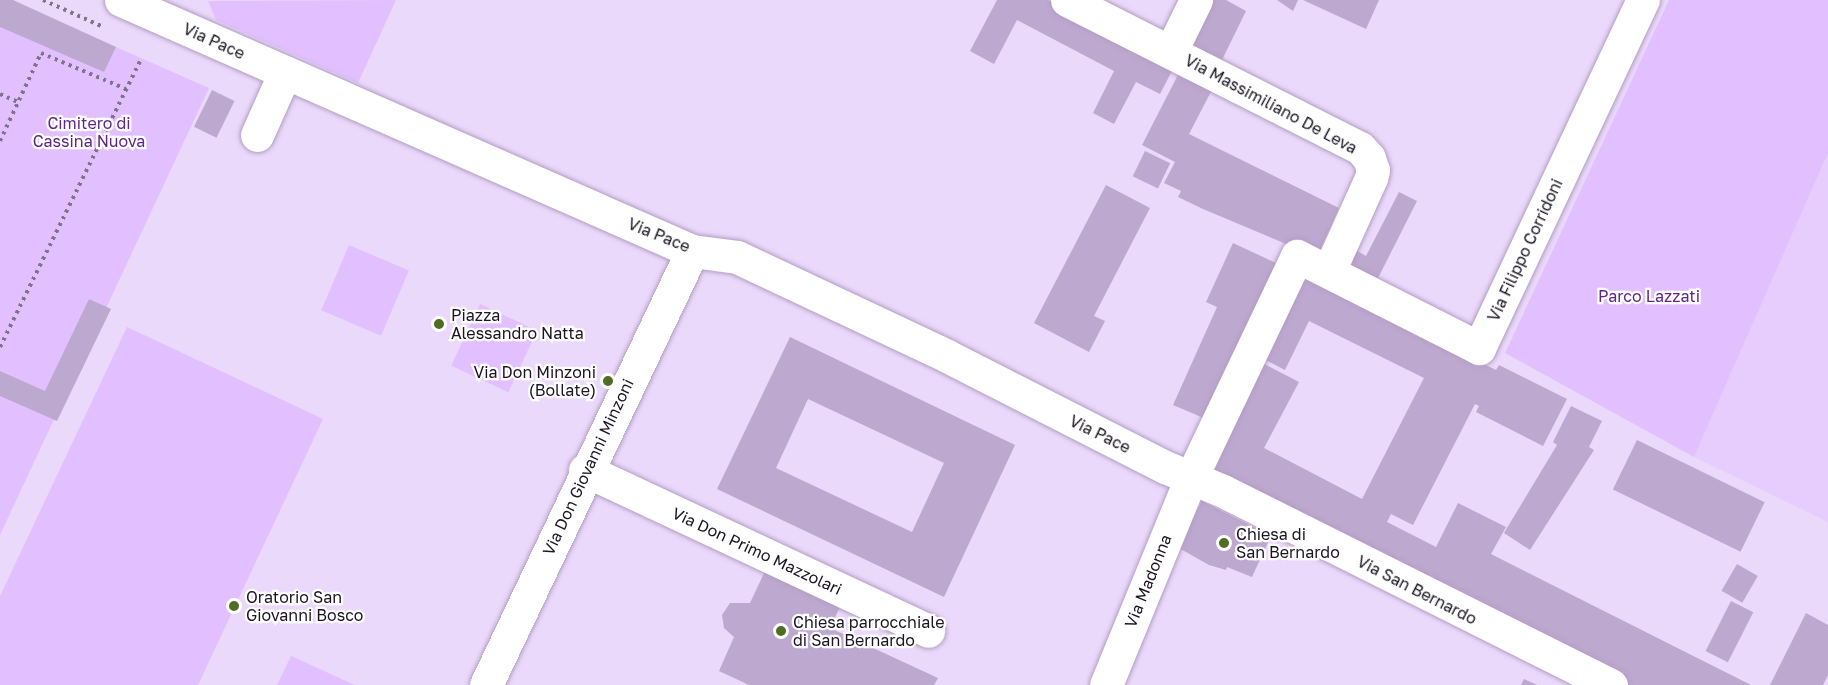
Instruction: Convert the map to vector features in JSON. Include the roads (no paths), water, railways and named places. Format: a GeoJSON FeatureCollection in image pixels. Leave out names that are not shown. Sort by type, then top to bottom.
{"type":"FeatureCollection","features":[{"type":"Feature","properties":{"kind":"street","name":"Via Pace"},"geometry":{"type":"LineString","coordinates":[[121,0],[178,12],[285,72],[692,250],[737,257],[947,356],[1191,478]]}},
{"type":"Feature","properties":{"kind":"street","name":"Via Massimiliano De Leva"},"geometry":{"type":"LineString","coordinates":[[1067,0],[1360,148],[1370,158],[1371,178],[1329,272]]}},
{"type":"Feature","properties":{"kind":"street"},"geometry":{"type":"LineString","coordinates":[[1171,51],[1196,0]]}},
{"type":"Feature","properties":{"kind":"street","name":"Via Filippo Corridoni"},"geometry":{"type":"LineString","coordinates":[[1329,272],[1479,348],[1643,0]]}},
{"type":"Feature","properties":{"kind":"street"},"geometry":{"type":"LineString","coordinates":[[257,135],[285,72]]}},
{"type":"Feature","properties":{"kind":"street","name":"Via Don Giovanni Minzoni"},"geometry":{"type":"LineString","coordinates":[[486,685],[585,470],[692,250]]}},
{"type":"Feature","properties":{"kind":"street"},"geometry":{"type":"LineString","coordinates":[[1191,478],[1297,256],[1329,272]]}},
{"type":"Feature","properties":{"kind":"street","name":"Via Don Primo Mazzolari"},"geometry":{"type":"LineString","coordinates":[[585,470],[928,631]]}},
{"type":"Feature","properties":{"kind":"street","name":"Via Madonna"},"geometry":{"type":"LineString","coordinates":[[1106,685],[1191,478]]}},
{"type":"Feature","properties":{"kind":"street","name":"Via San Bernardo"},"geometry":{"type":"LineString","coordinates":[[1191,478],[1611,685]]}},
{"type":"Feature","properties":{"kind":"place","name":"Piazza Alessandro Natta"},"geometry":{"type":"Point","coordinates":[439,324]}},
{"type":"Feature","properties":{"kind":"place","name":"Via Don Minzoni (Bollate)"},"geometry":{"type":"Point","coordinates":[608,381]}},
{"type":"Feature","properties":{"kind":"place","name":"Chiesa di San Bernardo"},"geometry":{"type":"Point","coordinates":[1224,543]}},
{"type":"Feature","properties":{"kind":"place","name":"Oratorio San Giovanni Bosco"},"geometry":{"type":"Point","coordinates":[234,606]}},
{"type":"Feature","properties":{"kind":"place","name":"Chiesa parrocchiale di San Bernardo"},"geometry":{"type":"Point","coordinates":[781,631]}},
{"type":"Feature","properties":{"kind":"park label","name":"Cimitero di Cassina Nuova"},"geometry":{"type":"Point","coordinates":[89,132]}},
{"type":"Feature","properties":{"kind":"park label","name":"Parco Lazzati"},"geometry":{"type":"Point","coordinates":[1649,296]}}]}
